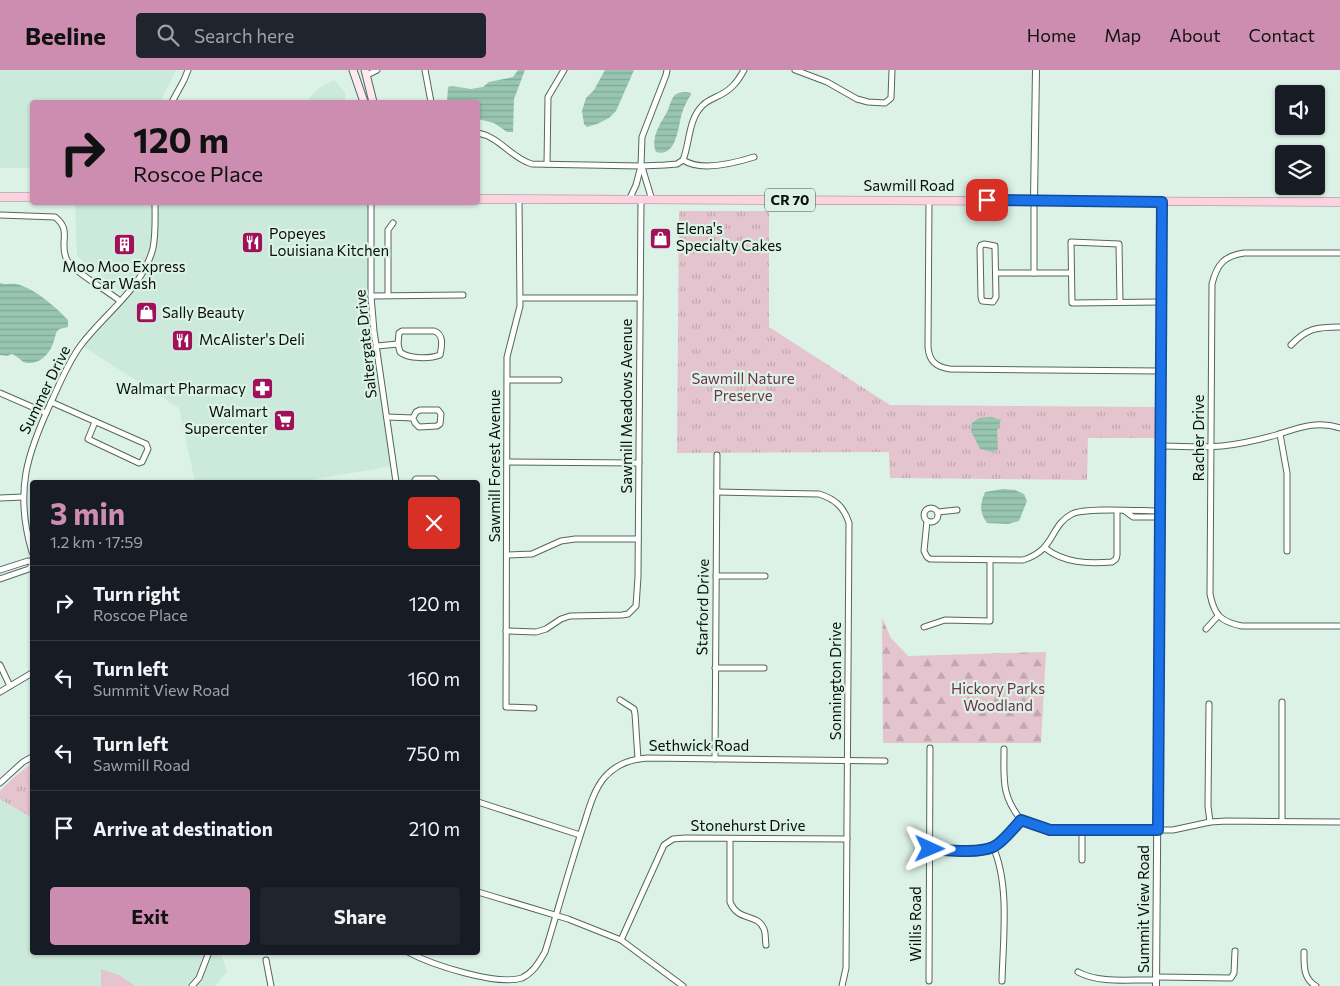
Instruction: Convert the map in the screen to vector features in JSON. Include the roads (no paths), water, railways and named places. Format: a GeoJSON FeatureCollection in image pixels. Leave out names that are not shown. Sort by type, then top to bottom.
{"type":"FeatureCollection","features":[{"type":"Feature","properties":{"kind":"main road"},"geometry":{"type":"LineString","coordinates":[[353,70],[363,100]]}},
{"type":"Feature","properties":{"kind":"main road"},"geometry":{"type":"LineString","coordinates":[[366,72],[373,100]]}},
{"type":"Feature","properties":{"kind":"main road"},"geometry":{"type":"LineString","coordinates":[[0,197],[30,197]]}},
{"type":"Feature","properties":{"kind":"main road","name":"Sawmill Road"},"geometry":{"type":"LineString","coordinates":[[480,198],[1340,202]]}},
{"type":"Feature","properties":{"kind":"street"},"geometry":{"type":"LineString","coordinates":[[173,100],[188,70]]}},
{"type":"Feature","properties":{"kind":"street"},"geometry":{"type":"LineString","coordinates":[[366,72],[377,70]]}},
{"type":"Feature","properties":{"kind":"street"},"geometry":{"type":"LineString","coordinates":[[425,70],[431,100]]}},
{"type":"Feature","properties":{"kind":"street"},"geometry":{"type":"LineString","coordinates":[[546,164],[548,97],[564,70]]}},
{"type":"Feature","properties":{"kind":"street"},"geometry":{"type":"LineString","coordinates":[[652,200],[642,166],[642,137],[667,70]]}},
{"type":"Feature","properties":{"kind":"street"},"geometry":{"type":"LineString","coordinates":[[480,134],[499,142],[511,154],[523,162],[532,164],[642,166],[677,164],[683,160],[689,142],[692,123],[698,110],[709,100],[730,90],[739,80],[744,70]]}},
{"type":"Feature","properties":{"kind":"street"},"geometry":{"type":"LineString","coordinates":[[795,70],[827,82],[856,99],[885,103],[891,98],[892,70]]}},
{"type":"Feature","properties":{"kind":"street"},"geometry":{"type":"LineString","coordinates":[[815,77],[817,70]]}},
{"type":"Feature","properties":{"kind":"street"},"geometry":{"type":"LineString","coordinates":[[1034,273],[1036,70]]}},
{"type":"Feature","properties":{"kind":"street"},"geometry":{"type":"LineString","coordinates":[[683,160],[688,164],[717,165],[734,164],[754,157]]}},
{"type":"Feature","properties":{"kind":"street"},"geometry":{"type":"LineString","coordinates":[[628,200],[636,185],[642,166]]}},
{"type":"Feature","properties":{"kind":"street","name":"Sawmill Forest Avenue"},"geometry":{"type":"LineString","coordinates":[[519,199],[521,298],[509,346],[508,380],[506,707],[534,708]]}},
{"type":"Feature","properties":{"kind":"street","name":"Sawmill Meadows Avenue"},"geometry":{"type":"LineString","coordinates":[[506,631],[536,632],[546,629],[570,616],[622,615],[633,610],[638,600],[641,200]]}},
{"type":"Feature","properties":{"kind":"street"},"geometry":{"type":"LineString","coordinates":[[929,200],[929,356],[934,363],[941,368],[950,369],[1161,371]]}},
{"type":"Feature","properties":{"kind":"street","name":"Summit View Road"},"geometry":{"type":"LineString","coordinates":[[1157,981],[1162,202]]}},
{"type":"Feature","properties":{"kind":"street","name":"Summer Drive"},"geometry":{"type":"LineString","coordinates":[[30,544],[23,497],[25,476],[37,432],[67,368],[81,345],[140,278],[148,261],[155,233],[155,205]]}},
{"type":"Feature","properties":{"kind":"street","name":"Saltergate Drive"},"geometry":{"type":"LineString","coordinates":[[371,205],[371,296],[396,480]]}},
{"type":"Feature","properties":{"kind":"street"},"geometry":{"type":"LineString","coordinates":[[0,215],[54,216],[65,228],[65,254],[70,264],[120,301]]}},
{"type":"Feature","properties":{"kind":"street"},"geometry":{"type":"LineString","coordinates":[[388,296],[388,230],[393,223]]}},
{"type":"Feature","properties":{"kind":"street"},"geometry":{"type":"LineString","coordinates":[[1120,302],[1120,246],[1118,243],[1071,242],[1072,302],[1120,302],[1161,302]]}},
{"type":"Feature","properties":{"kind":"street"},"geometry":{"type":"LineString","coordinates":[[981,245],[995,246],[996,273],[996,300],[994,302],[986,302],[981,297],[981,245]]}},
{"type":"Feature","properties":{"kind":"street","name":"Racher Drive"},"geometry":{"type":"LineString","coordinates":[[1218,616],[1212,606],[1210,594],[1212,284],[1215,271],[1222,261],[1233,255],[1244,253],[1340,253]]}},
{"type":"Feature","properties":{"kind":"street"},"geometry":{"type":"LineString","coordinates":[[996,273],[1072,273]]}},
{"type":"Feature","properties":{"kind":"street"},"geometry":{"type":"LineString","coordinates":[[371,296],[463,295]]}},
{"type":"Feature","properties":{"kind":"street"},"geometry":{"type":"LineString","coordinates":[[521,298],[640,298]]}},
{"type":"Feature","properties":{"kind":"street"},"geometry":{"type":"LineString","coordinates":[[1291,346],[1305,332],[1324,327],[1340,327]]}},
{"type":"Feature","properties":{"kind":"street"},"geometry":{"type":"LineString","coordinates":[[434,331],[441,335],[441,350],[440,355],[437,356],[404,356],[400,352],[398,344],[399,333],[402,332],[434,331]]}},
{"type":"Feature","properties":{"kind":"street"},"geometry":{"type":"LineString","coordinates":[[377,346],[398,344]]}},
{"type":"Feature","properties":{"kind":"street"},"geometry":{"type":"LineString","coordinates":[[508,380],[559,380]]}},
{"type":"Feature","properties":{"kind":"street"},"geometry":{"type":"LineString","coordinates":[[0,394],[46,413]]}},
{"type":"Feature","properties":{"kind":"street"},"geometry":{"type":"LineString","coordinates":[[51,402],[148,445],[142,462],[139,463],[88,438],[95,422]]}},
{"type":"Feature","properties":{"kind":"street"},"geometry":{"type":"LineString","coordinates":[[420,410],[438,410],[441,414],[441,420],[437,426],[419,427],[413,418],[416,412],[420,410]]}},
{"type":"Feature","properties":{"kind":"street"},"geometry":{"type":"LineString","coordinates":[[387,417],[413,418]]}},
{"type":"Feature","properties":{"kind":"street"},"geometry":{"type":"LineString","coordinates":[[1160,446],[1222,446],[1252,441],[1317,424],[1340,428]]}},
{"type":"Feature","properties":{"kind":"street"},"geometry":{"type":"LineString","coordinates":[[1280,434],[1287,472],[1287,551]]}},
{"type":"Feature","properties":{"kind":"street","name":"Starford Drive"},"geometry":{"type":"LineString","coordinates":[[715,759],[717,455]]}},
{"type":"Feature","properties":{"kind":"street"},"geometry":{"type":"LineString","coordinates":[[507,462],[639,463]]}},
{"type":"Feature","properties":{"kind":"street"},"geometry":{"type":"LineString","coordinates":[[415,480],[416,478],[435,480]]}},
{"type":"Feature","properties":{"kind":"street","name":"Sonnington Drive"},"geometry":{"type":"LineString","coordinates":[[717,492],[819,494],[837,503],[849,523],[846,968],[842,986]]}},
{"type":"Feature","properties":{"kind":"street"},"geometry":{"type":"LineString","coordinates":[[0,498],[23,497]]}},
{"type":"Feature","properties":{"kind":"street"},"geometry":{"type":"LineString","coordinates":[[957,510],[938,512],[932,508],[927,509],[924,515],[928,521],[924,551],[927,557],[933,559],[1023,560],[1035,556],[1045,548],[1060,525],[1072,514],[1087,511],[1125,511],[1133,517],[1160,514]]}},
{"type":"Feature","properties":{"kind":"street"},"geometry":{"type":"LineString","coordinates":[[1045,548],[1061,559],[1070,561],[1112,562],[1116,559],[1117,555],[1117,511]]}},
{"type":"Feature","properties":{"kind":"street"},"geometry":{"type":"LineString","coordinates":[[928,521],[936,521],[938,512]]}},
{"type":"Feature","properties":{"kind":"street"},"geometry":{"type":"LineString","coordinates":[[506,555],[532,554],[561,541],[575,539],[638,539]]}},
{"type":"Feature","properties":{"kind":"street"},"geometry":{"type":"LineString","coordinates":[[924,627],[945,620],[990,621],[990,560]]}},
{"type":"Feature","properties":{"kind":"street"},"geometry":{"type":"LineString","coordinates":[[0,570],[30,562]]}},
{"type":"Feature","properties":{"kind":"street"},"geometry":{"type":"LineString","coordinates":[[0,579],[30,566]]}},
{"type":"Feature","properties":{"kind":"street"},"geometry":{"type":"LineString","coordinates":[[716,576],[764,576]]}},
{"type":"Feature","properties":{"kind":"street"},"geometry":{"type":"LineString","coordinates":[[1206,629],[1218,616],[1229,623],[1242,626],[1340,626]]}},
{"type":"Feature","properties":{"kind":"street"},"geometry":{"type":"LineString","coordinates":[[715,668],[764,668]]}},
{"type":"Feature","properties":{"kind":"street"},"geometry":{"type":"LineString","coordinates":[[1,669],[10,686]]}},
{"type":"Feature","properties":{"kind":"street"},"geometry":{"type":"LineString","coordinates":[[0,692],[30,674]]}},
{"type":"Feature","properties":{"kind":"street"},"geometry":{"type":"LineString","coordinates":[[620,700],[634,709],[638,759]]}},
{"type":"Feature","properties":{"kind":"street"},"geometry":{"type":"LineString","coordinates":[[1282,702],[1282,822]]}},
{"type":"Feature","properties":{"kind":"street"},"geometry":{"type":"LineString","coordinates":[[1209,704],[1208,806],[1210,822]]}},
{"type":"Feature","properties":{"kind":"street","name":"Willis Road"},"geometry":{"type":"LineString","coordinates":[[929,981],[930,748]]}},
{"type":"Feature","properties":{"kind":"street"},"geometry":{"type":"LineString","coordinates":[[1004,748],[1004,780],[1009,802],[1021,820],[1050,830],[1173,830],[1210,822],[1340,822]]}},
{"type":"Feature","properties":{"kind":"street"},"geometry":{"type":"LineString","coordinates":[[0,783],[30,758]]}},
{"type":"Feature","properties":{"kind":"street","name":"Sethwick Road"},"geometry":{"type":"LineString","coordinates":[[414,955],[427,962],[488,982],[505,983],[522,979],[536,968],[545,952],[580,835],[596,792],[603,779],[622,764],[638,759],[885,760]]}},
{"type":"Feature","properties":{"kind":"street"},"geometry":{"type":"LineString","coordinates":[[480,803],[580,835]]}},
{"type":"Feature","properties":{"kind":"street"},"geometry":{"type":"LineString","coordinates":[[930,849],[975,850],[993,847],[1011,832],[1021,820]]}},
{"type":"Feature","properties":{"kind":"street"},"geometry":{"type":"LineString","coordinates":[[1082,830],[1082,860]]}},
{"type":"Feature","properties":{"kind":"street","name":"Stonehurst Drive"},"geometry":{"type":"LineString","coordinates":[[621,940],[664,845],[673,839],[847,840]]}},
{"type":"Feature","properties":{"kind":"street"},"geometry":{"type":"LineString","coordinates":[[730,839],[730,902],[733,909],[739,914],[761,923],[766,945]]}},
{"type":"Feature","properties":{"kind":"street"},"geometry":{"type":"LineString","coordinates":[[993,847],[997,856],[1003,884],[1002,981]]}},
{"type":"Feature","properties":{"kind":"street"},"geometry":{"type":"LineString","coordinates":[[480,893],[556,916],[621,940],[683,986]]}},
{"type":"Feature","properties":{"kind":"street"},"geometry":{"type":"LineString","coordinates":[[1078,972],[1100,979],[1157,981],[1231,978],[1234,973],[1235,951]]}},
{"type":"Feature","properties":{"kind":"street"},"geometry":{"type":"LineString","coordinates":[[1304,952],[1306,976],[1310,983],[1316,986]]}},
{"type":"Feature","properties":{"kind":"street"},"geometry":{"type":"LineString","coordinates":[[192,986],[199,978],[208,955]]}},
{"type":"Feature","properties":{"kind":"street"},"geometry":{"type":"LineString","coordinates":[[266,960],[270,986]]}},
{"type":"Feature","properties":{"kind":"place","name":"Elena's Specialty Cakes"},"geometry":{"type":"Point","coordinates":[660,238]}},
{"type":"Feature","properties":{"kind":"place","name":"Popeyes Louisiana Kitchen"},"geometry":{"type":"Point","coordinates":[253,243]}},
{"type":"Feature","properties":{"kind":"place","name":"Moo Moo Express Car Wash"},"geometry":{"type":"Point","coordinates":[124,244]}},
{"type":"Feature","properties":{"kind":"place","name":"Sally Beauty"},"geometry":{"type":"Point","coordinates":[146,313]}},
{"type":"Feature","properties":{"kind":"place","name":"McAlister's Deli"},"geometry":{"type":"Point","coordinates":[183,340]}},
{"type":"Feature","properties":{"kind":"place","name":"Walmart Pharmacy"},"geometry":{"type":"Point","coordinates":[262,389]}},
{"type":"Feature","properties":{"kind":"place","name":"Walmart Supercenter"},"geometry":{"type":"Point","coordinates":[284,421]}},
{"type":"Feature","properties":{"kind":"park label","name":"Sawmill Nature Preserve"},"geometry":{"type":"Point","coordinates":[743,388]}},
{"type":"Feature","properties":{"kind":"park label","name":"Hickory Parks Woodland"},"geometry":{"type":"Point","coordinates":[998,698]}}]}
